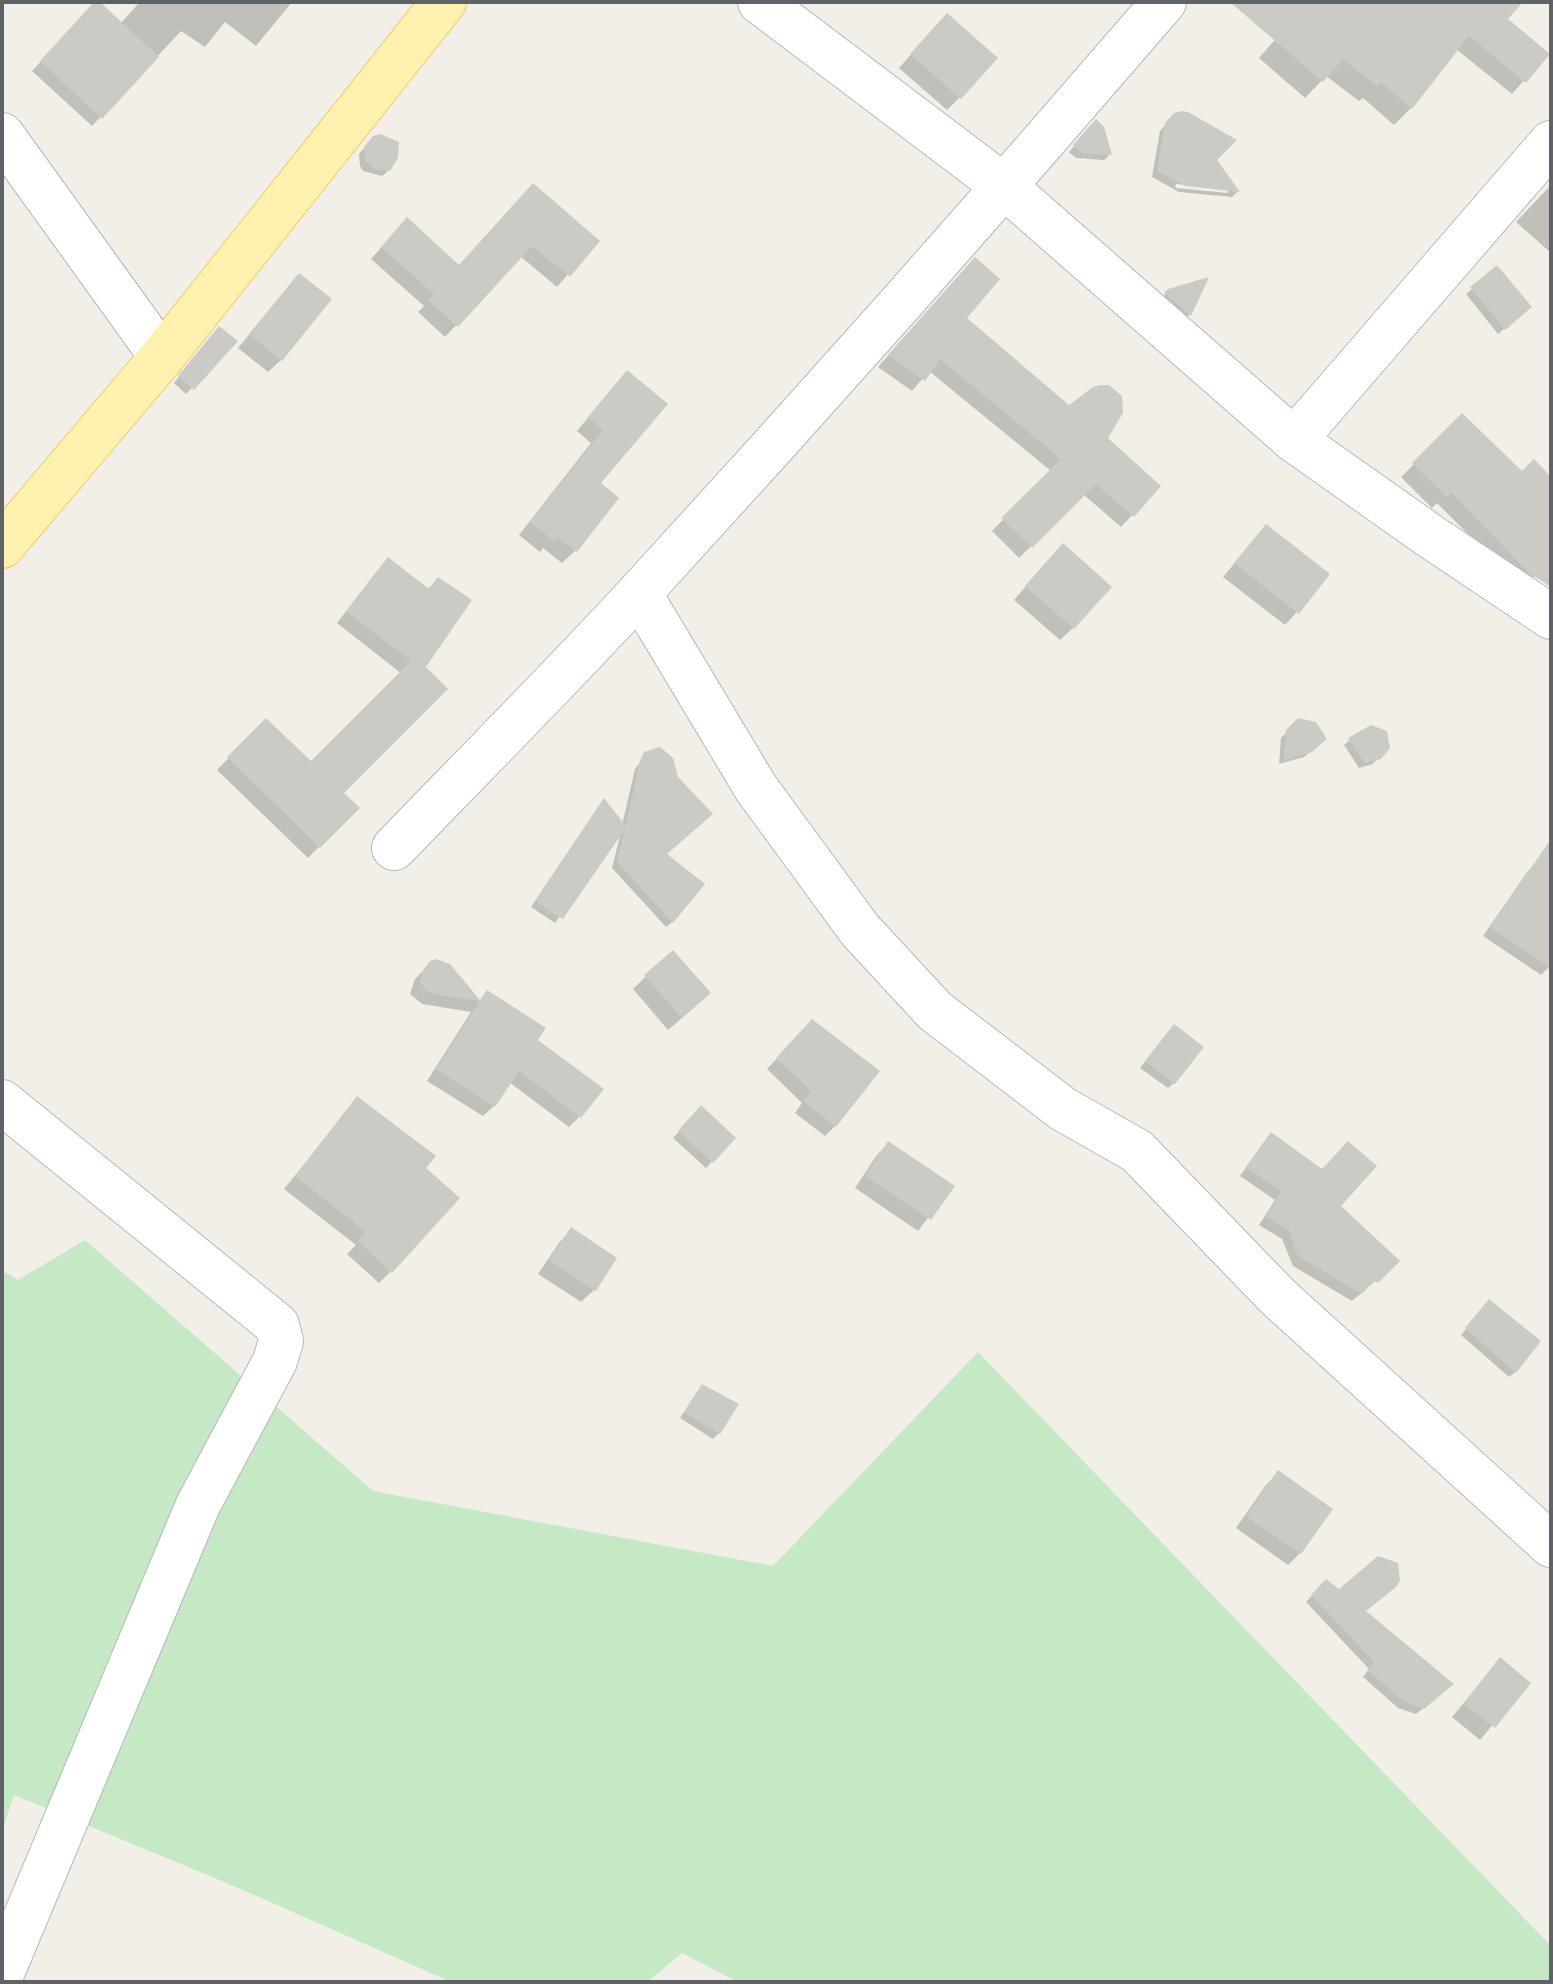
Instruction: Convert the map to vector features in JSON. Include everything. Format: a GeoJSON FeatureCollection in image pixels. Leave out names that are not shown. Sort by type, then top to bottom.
{"type":"FeatureCollection","features":[{"type":"Feature","properties":{"kind":"main road"},"geometry":{"type":"LineString","coordinates":[[2,546],[162,357],[444,2]]}},
{"type":"Feature","properties":{"kind":"street"},"geometry":{"type":"LineString","coordinates":[[760,2],[1005,187],[1294,440],[1551,617]]}},
{"type":"Feature","properties":{"kind":"street"},"geometry":{"type":"LineString","coordinates":[[394,848],[639,593],[1005,187],[1164,2]]}},
{"type":"Feature","properties":{"kind":"street"},"geometry":{"type":"LineString","coordinates":[[2,135],[162,357]]}},
{"type":"Feature","properties":{"kind":"street"},"geometry":{"type":"LineString","coordinates":[[1294,440],[1551,143]]}},
{"type":"Feature","properties":{"kind":"street"},"geometry":{"type":"LineString","coordinates":[[639,593],[756,788],[860,930],[935,1011],[1063,1109],[1137,1151],[1277,1296],[1551,1545]]}},
{"type":"Feature","properties":{"kind":"street"},"geometry":{"type":"LineString","coordinates":[[2,1102],[277,1325],[281,1341],[275,1361],[198,1505],[2,1973]]}},
{"type":"Feature","properties":{"kind":"green space"},"geometry":{"type":"Polygon","coordinates":[[[85,1240],[373,1491],[773,1566],[978,1352],[1551,1946],[1551,1982],[738,1982],[682,1953],[647,1982],[449,1981],[234,1886],[14,1795],[2,1831],[2,1271],[18,1280],[85,1240]]]}},
{"type":"Feature","properties":{"kind":"building"},"geometry":{"type":"Polygon","coordinates":[[[94,2],[100,2],[159,57],[102,119],[40,61],[94,2]]]}},
{"type":"Feature","properties":{"kind":"building"},"geometry":{"type":"Polygon","coordinates":[[[1230,2],[1523,2],[1508,19],[1550,54],[1526,83],[1469,36],[1412,109],[1381,82],[1377,86],[1343,59],[1323,82],[1230,2]]]}},
{"type":"Feature","properties":{"kind":"building"},"geometry":{"type":"Polygon","coordinates":[[[947,13],[998,58],[961,99],[910,54],[947,13]]]}},
{"type":"Feature","properties":{"kind":"building"},"geometry":{"type":"Polygon","coordinates":[[[1181,111],[1237,140],[1217,160],[1240,192],[1186,186],[1157,171],[1165,123],[1174,113],[1181,111]]]}},
{"type":"Feature","properties":{"kind":"building"},"geometry":{"type":"Polygon","coordinates":[[[1096,119],[1104,127],[1112,155],[1082,153],[1073,145],[1096,119]]]}},
{"type":"Feature","properties":{"kind":"building"},"geometry":{"type":"Polygon","coordinates":[[[380,134],[399,142],[398,158],[390,171],[375,169],[365,160],[364,147],[373,136],[380,134]]]}},
{"type":"Feature","properties":{"kind":"building"},"geometry":{"type":"Polygon","coordinates":[[[533,183],[600,241],[570,277],[532,246],[458,327],[428,300],[434,294],[381,247],[407,217],[459,265],[533,183]]]}},
{"type":"Feature","properties":{"kind":"building"},"geometry":{"type":"Polygon","coordinates":[[[975,257],[1000,279],[967,318],[1069,405],[1093,387],[1101,385],[1109,385],[1122,396],[1123,413],[1108,438],[1161,486],[1134,517],[1096,484],[1032,548],[1001,518],[1061,459],[940,359],[925,381],[888,355],[975,257]]]}},
{"type":"Feature","properties":{"kind":"building"},"geometry":{"type":"Polygon","coordinates":[[[1497,265],[1532,307],[1505,330],[1470,287],[1497,265]]]}},
{"type":"Feature","properties":{"kind":"building"},"geometry":{"type":"Polygon","coordinates":[[[299,273],[332,299],[282,361],[249,334],[299,273]]]}},
{"type":"Feature","properties":{"kind":"building"},"geometry":{"type":"Polygon","coordinates":[[[1209,277],[1191,316],[1164,293],[1168,289],[1209,277]]]}},
{"type":"Feature","properties":{"kind":"building"},"geometry":{"type":"Polygon","coordinates":[[[219,326],[238,341],[194,390],[178,376],[219,326]]]}},
{"type":"Feature","properties":{"kind":"building"},"geometry":{"type":"Polygon","coordinates":[[[627,370],[668,404],[601,483],[619,498],[577,552],[557,537],[554,541],[530,522],[603,430],[588,417],[627,370]]]}},
{"type":"Feature","properties":{"kind":"building"},"geometry":{"type":"Polygon","coordinates":[[[1462,413],[1522,471],[1534,459],[1551,477],[1551,587],[1528,572],[1451,492],[1447,497],[1412,463],[1462,413]]]}},
{"type":"Feature","properties":{"kind":"building"},"geometry":{"type":"Polygon","coordinates":[[[1266,524],[1330,574],[1299,614],[1234,563],[1266,524]]]}},
{"type":"Feature","properties":{"kind":"building"},"geometry":{"type":"Polygon","coordinates":[[[1063,543],[1112,587],[1074,629],[1025,586],[1063,543]]]}},
{"type":"Feature","properties":{"kind":"building"},"geometry":{"type":"Polygon","coordinates":[[[388,557],[429,589],[438,577],[472,600],[426,667],[448,689],[344,793],[360,808],[320,848],[227,757],[266,718],[311,761],[411,661],[346,611],[388,557]]]}},
{"type":"Feature","properties":{"kind":"building"},"geometry":{"type":"Polygon","coordinates":[[[1298,718],[1316,722],[1327,739],[1312,752],[1284,760],[1286,730],[1298,718]]]}},
{"type":"Feature","properties":{"kind":"building"},"geometry":{"type":"Polygon","coordinates":[[[1371,725],[1387,731],[1390,748],[1381,759],[1365,763],[1348,738],[1371,725]]]}},
{"type":"Feature","properties":{"kind":"building"},"geometry":{"type":"Polygon","coordinates":[[[660,747],[673,758],[678,777],[713,814],[667,854],[705,884],[673,923],[617,862],[625,829],[563,919],[535,901],[604,798],[626,826],[640,761],[644,752],[660,747]]]}},
{"type":"Feature","properties":{"kind":"building"},"geometry":{"type":"Polygon","coordinates":[[[1551,839],[1551,968],[1490,927],[1551,839]]]}},
{"type":"Feature","properties":{"kind":"building"},"geometry":{"type":"Polygon","coordinates":[[[673,950],[711,993],[682,1018],[644,975],[673,950]]]}},
{"type":"Feature","properties":{"kind":"building"},"geometry":{"type":"Polygon","coordinates":[[[437,959],[450,964],[480,1000],[487,990],[546,1028],[538,1040],[604,1089],[581,1118],[519,1071],[495,1107],[436,1069],[480,1001],[427,991],[420,982],[422,972],[430,961],[437,959]]]}},
{"type":"Feature","properties":{"kind":"building"},"geometry":{"type":"Polygon","coordinates":[[[812,1019],[880,1071],[836,1127],[803,1101],[811,1091],[776,1058],[812,1019]]]}},
{"type":"Feature","properties":{"kind":"building"},"geometry":{"type":"Polygon","coordinates":[[[1174,1024],[1204,1047],[1175,1084],[1145,1061],[1174,1024]]]}},
{"type":"Feature","properties":{"kind":"building"},"geometry":{"type":"Polygon","coordinates":[[[357,1096],[436,1156],[426,1168],[460,1198],[392,1273],[358,1241],[366,1232],[295,1176],[357,1096]]]}},
{"type":"Feature","properties":{"kind":"building"},"geometry":{"type":"Polygon","coordinates":[[[701,1105],[736,1138],[713,1163],[678,1131],[701,1105]]]}},
{"type":"Feature","properties":{"kind":"building"},"geometry":{"type":"Polygon","coordinates":[[[1271,1132],[1322,1169],[1348,1141],[1377,1166],[1341,1206],[1400,1261],[1362,1294],[1301,1258],[1296,1253],[1290,1231],[1266,1216],[1282,1191],[1246,1167],[1271,1132]]]}},
{"type":"Feature","properties":{"kind":"building"},"geometry":{"type":"Polygon","coordinates":[[[888,1141],[955,1186],[931,1220],[865,1176],[888,1141]]]}},
{"type":"Feature","properties":{"kind":"building"},"geometry":{"type":"Polygon","coordinates":[[[571,1227],[617,1258],[596,1291],[549,1260],[571,1227]]]}},
{"type":"Feature","properties":{"kind":"building"},"geometry":{"type":"Polygon","coordinates":[[[1489,1299],[1541,1341],[1516,1373],[1465,1328],[1489,1299]]]}},
{"type":"Feature","properties":{"kind":"building"},"geometry":{"type":"Polygon","coordinates":[[[702,1384],[739,1404],[720,1434],[684,1412],[702,1384]]]}},
{"type":"Feature","properties":{"kind":"building"},"geometry":{"type":"Polygon","coordinates":[[[1278,1470],[1333,1509],[1301,1554],[1246,1516],[1278,1470]]]}},
{"type":"Feature","properties":{"kind":"building"},"geometry":{"type":"Polygon","coordinates":[[[1378,1556],[1398,1563],[1400,1581],[1366,1611],[1454,1684],[1424,1709],[1405,1702],[1367,1670],[1374,1662],[1311,1595],[1326,1579],[1339,1589],[1378,1556]]]}},
{"type":"Feature","properties":{"kind":"building"},"geometry":{"type":"Polygon","coordinates":[[[1500,1657],[1531,1683],[1495,1728],[1463,1704],[1500,1657]]]}}]}
